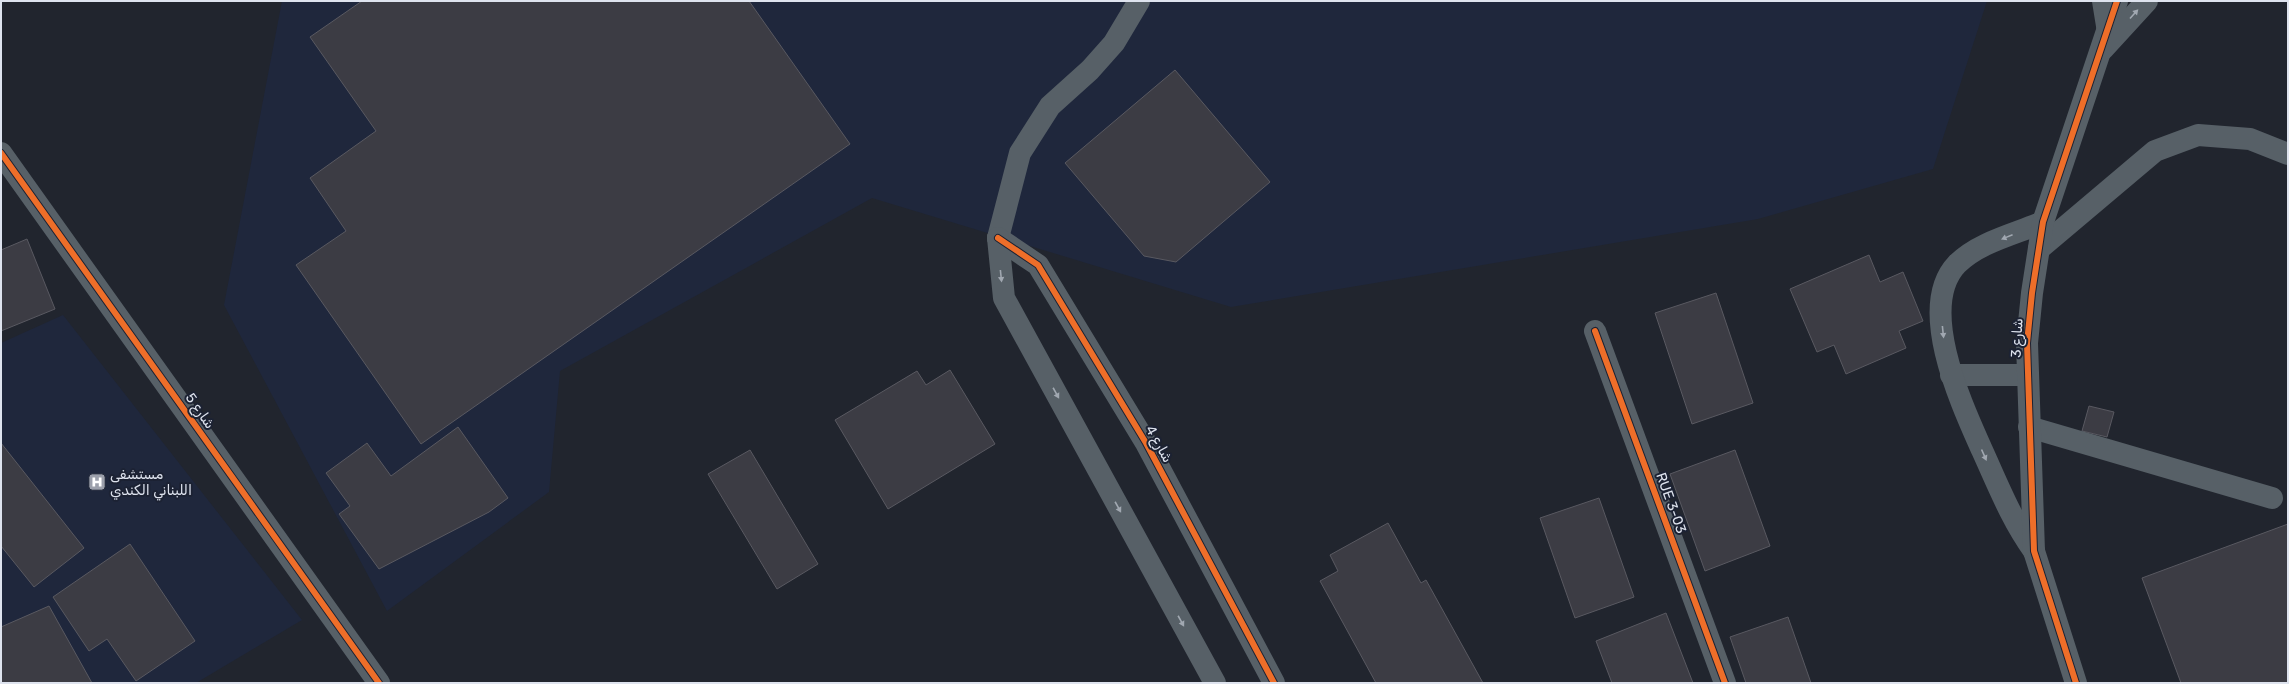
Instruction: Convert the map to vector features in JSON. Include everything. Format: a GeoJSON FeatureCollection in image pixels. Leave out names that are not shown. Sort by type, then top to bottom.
{"type":"FeatureCollection","features":[{"type":"Feature","properties":{"kind":"street"},"geometry":{"type":"LineString","coordinates":[[1139,1],[1114,42],[1090,70],[1050,106],[1020,153],[998,238],[1004,298],[1215,683]]}},
{"type":"Feature","properties":{"kind":"street"},"geometry":{"type":"LineString","coordinates":[[2103,1],[2105,40]]}},
{"type":"Feature","properties":{"kind":"street","name":"شارع 3"},"geometry":{"type":"LineString","coordinates":[[2034,551],[2027,375],[2029,329],[2043,222],[2118,1]]}},
{"type":"Feature","properties":{"kind":"street"},"geometry":{"type":"LineString","coordinates":[[2105,40],[2147,1]]}},
{"type":"Feature","properties":{"kind":"street"},"geometry":{"type":"LineString","coordinates":[[2039,249],[2155,151],[2191,137],[2198,135],[2250,139],[2288,154]]}},
{"type":"Feature","properties":{"kind":"street","name":"شارع 5"},"geometry":{"type":"LineString","coordinates":[[1,153],[379,683]]}},
{"type":"Feature","properties":{"kind":"street","name":"شارع 3"},"geometry":{"type":"LineString","coordinates":[[2043,222],[1972,251],[1956,265],[1946,282],[1940,302],[1945,349],[1951,375],[2006,507],[2034,551],[2076,683]]}},
{"type":"Feature","properties":{"kind":"street","name":"شارع 4"},"geometry":{"type":"LineString","coordinates":[[998,238],[1038,265],[1146,443],[1274,683]]}},
{"type":"Feature","properties":{"kind":"street","name":"RUE 3-03"},"geometry":{"type":"LineString","coordinates":[[1595,331],[1725,683]]}},
{"type":"Feature","properties":{"kind":"street","name":"شارع 3"},"geometry":{"type":"LineString","coordinates":[[1951,375],[2027,375]]}},
{"type":"Feature","properties":{"kind":"street"},"geometry":{"type":"LineString","coordinates":[[2029,427],[2272,498]]}},
{"type":"Feature","properties":{"kind":"shaded area"},"geometry":{"type":"Polygon","coordinates":[[[282,1],[1987,1],[1933,169],[1758,219],[1231,307],[872,198],[560,371],[549,492],[387,611],[224,305],[282,1]]]}},
{"type":"Feature","properties":{"kind":"shaded area","name":"مستشفى اللبناني الكندي"},"geometry":{"type":"Polygon","coordinates":[[[63,315],[302,620],[196,683],[1,683],[1,343],[63,315]]]}},
{"type":"Feature","properties":{"kind":"building"},"geometry":{"type":"Polygon","coordinates":[[[362,1],[749,1],[850,144],[421,444],[296,265],[346,231],[310,178],[376,131],[310,37],[362,1]]]}},
{"type":"Feature","properties":{"kind":"building"},"geometry":{"type":"Polygon","coordinates":[[[1175,70],[1270,182],[1176,262],[1144,256],[1065,163],[1175,70]]]}},
{"type":"Feature","properties":{"kind":"building"},"geometry":{"type":"Polygon","coordinates":[[[27,239],[55,309],[1,331],[1,250],[27,239]]]}},
{"type":"Feature","properties":{"kind":"building"},"geometry":{"type":"Polygon","coordinates":[[[1869,255],[1880,282],[1903,272],[1923,321],[1899,331],[1906,348],[1846,374],[1834,345],[1817,352],[1790,289],[1869,255]]]}},
{"type":"Feature","properties":{"kind":"building"},"geometry":{"type":"Polygon","coordinates":[[[1716,293],[1753,403],[1692,424],[1655,313],[1716,293]]]}},
{"type":"Feature","properties":{"kind":"building"},"geometry":{"type":"Polygon","coordinates":[[[950,370],[995,444],[888,509],[835,420],[917,371],[926,385],[950,370]]]}},
{"type":"Feature","properties":{"kind":"building"},"geometry":{"type":"Polygon","coordinates":[[[2089,406],[2114,412],[2107,437],[2082,431],[2089,406]]]}},
{"type":"Feature","properties":{"kind":"building"},"geometry":{"type":"Polygon","coordinates":[[[458,427],[508,498],[489,512],[379,569],[339,514],[350,506],[326,473],[367,443],[391,476],[458,427]]]}},
{"type":"Feature","properties":{"kind":"building"},"geometry":{"type":"Polygon","coordinates":[[[1,443],[84,548],[34,587],[1,546],[1,443]]]}},
{"type":"Feature","properties":{"kind":"building"},"geometry":{"type":"Polygon","coordinates":[[[750,450],[818,564],[777,589],[708,474],[750,450]]]}},
{"type":"Feature","properties":{"kind":"building"},"geometry":{"type":"Polygon","coordinates":[[[1735,450],[1770,546],[1705,571],[1670,474],[1735,450]]]}},
{"type":"Feature","properties":{"kind":"building"},"geometry":{"type":"Polygon","coordinates":[[[1599,498],[1634,597],[1575,618],[1540,518],[1599,498]]]}},
{"type":"Feature","properties":{"kind":"building"},"geometry":{"type":"Polygon","coordinates":[[[1388,523],[1421,583],[1426,580],[1483,683],[1376,683],[1320,581],[1338,571],[1330,555],[1388,523]]]}},
{"type":"Feature","properties":{"kind":"building"},"geometry":{"type":"Polygon","coordinates":[[[2288,524],[2288,683],[2181,683],[2142,578],[2288,524]]]}},
{"type":"Feature","properties":{"kind":"building"},"geometry":{"type":"Polygon","coordinates":[[[130,544],[195,641],[136,681],[107,639],[89,651],[53,597],[130,544]]]}},
{"type":"Feature","properties":{"kind":"building"},"geometry":{"type":"Polygon","coordinates":[[[49,606],[92,683],[1,683],[1,627],[49,606]]]}},
{"type":"Feature","properties":{"kind":"building"},"geometry":{"type":"Polygon","coordinates":[[[1666,613],[1693,683],[1612,683],[1596,641],[1666,613]]]}},
{"type":"Feature","properties":{"kind":"building"},"geometry":{"type":"Polygon","coordinates":[[[1788,617],[1811,683],[1746,683],[1730,637],[1788,617]]]}},
{"type":"Feature","properties":{"kind":"cycle path"},"geometry":{"type":"LineString","coordinates":[[2076,683],[2034,551],[2027,343],[2032,293],[2043,222],[2117,1]]}},
{"type":"Feature","properties":{"kind":"cycle path"},"geometry":{"type":"LineString","coordinates":[[1,153],[379,683]]}},
{"type":"Feature","properties":{"kind":"cycle path"},"geometry":{"type":"LineString","coordinates":[[998,238],[1038,265],[1146,443],[1274,683]]}},
{"type":"Feature","properties":{"kind":"cycle path"},"geometry":{"type":"LineString","coordinates":[[1595,331],[1725,683]]}},
{"type":"Feature","properties":{"kind":"place","name":"مستشفى اللبناني الكندي"},"geometry":{"type":"Point","coordinates":[97,482]}}]}
